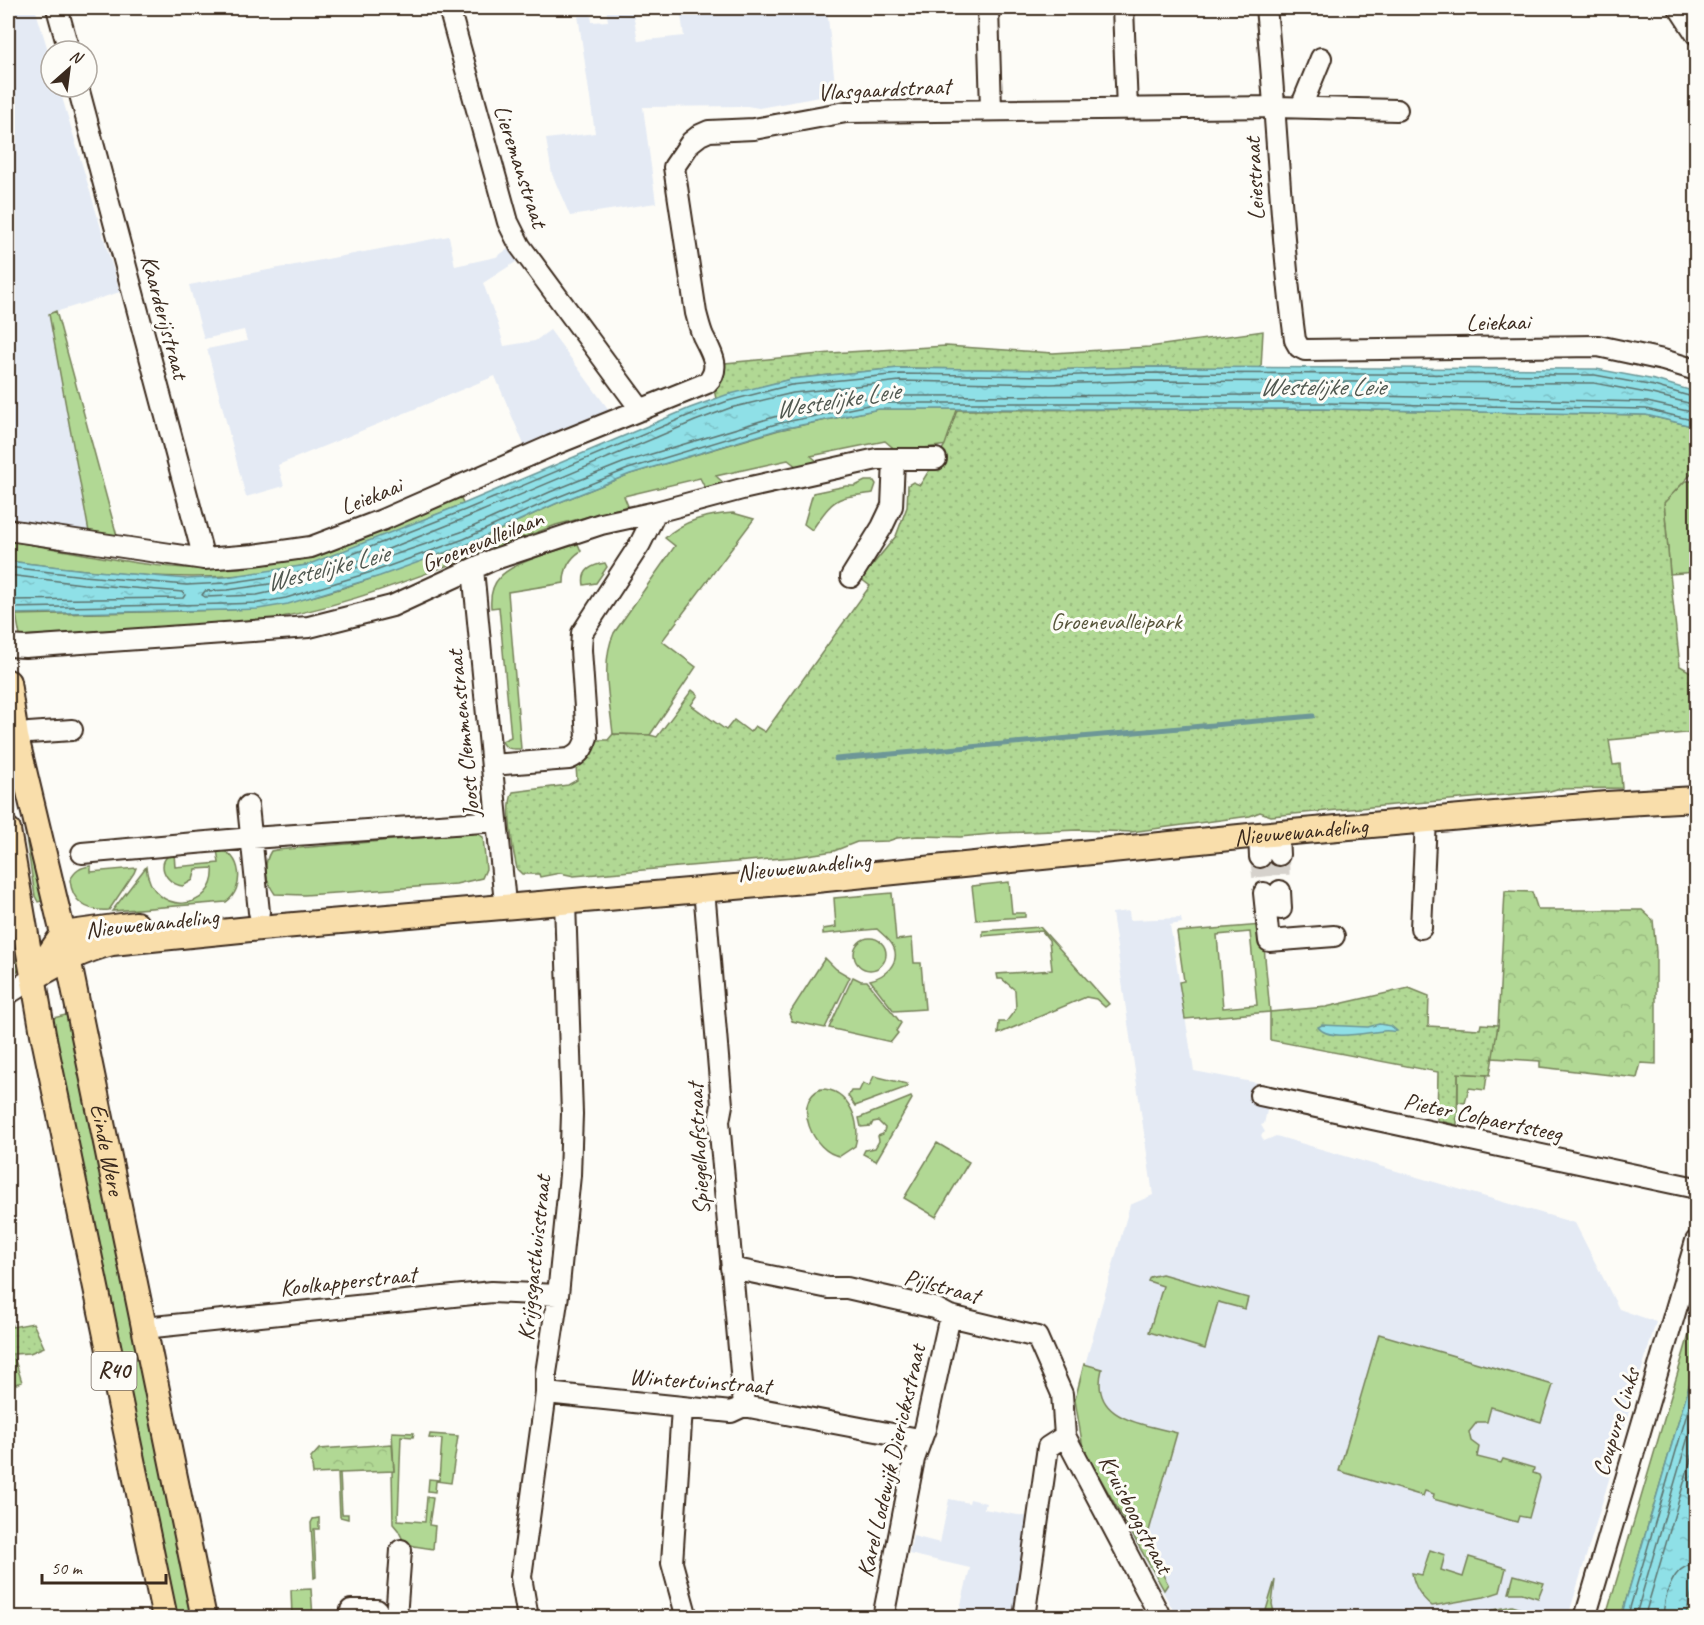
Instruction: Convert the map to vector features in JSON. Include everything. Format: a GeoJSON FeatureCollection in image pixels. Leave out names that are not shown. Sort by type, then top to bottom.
{"type":"FeatureCollection","features":[{"type":"Feature","properties":{"kind":"main road","name":"Einde Were"},"geometry":{"type":"LineString","coordinates":[[8,682],[16,737],[63,934],[204,1617]]}},
{"type":"Feature","properties":{"kind":"main road","name":"Nieuwewandeling"},"geometry":{"type":"LineString","coordinates":[[1607,804],[1696,791]]}},
{"type":"Feature","properties":{"kind":"main road","name":"Nieuwewandeling"},"geometry":{"type":"LineString","coordinates":[[33,978],[63,934],[109,927],[389,917],[611,884],[816,880],[1106,852],[1139,846],[1269,845],[1426,820],[1607,804],[1696,799]]}},
{"type":"Feature","properties":{"kind":"main road","name":"Einde Were"},"geometry":{"type":"LineString","coordinates":[[8,830],[11,867],[45,1045],[165,1617]]}},
{"type":"Feature","properties":{"kind":"main road","name":"Nieuwewandeling"},"geometry":{"type":"LineString","coordinates":[[33,978],[68,958],[112,943],[259,920],[436,898],[565,902],[702,882],[998,846],[1077,839],[1122,842],[1139,846]]}},
{"type":"Feature","properties":{"kind":"main road","name":"Nieuwewandeling"},"geometry":{"type":"LineString","coordinates":[[932,868],[934,860],[984,855],[998,846]]}},
{"type":"Feature","properties":{"kind":"main road","name":"Nieuwewandeling"},"geometry":{"type":"LineString","coordinates":[[565,902],[565,894],[602,892],[611,884]]}},
{"type":"Feature","properties":{"kind":"main road","name":"Nieuwewandeling"},"geometry":{"type":"LineString","coordinates":[[389,917],[392,910],[427,907],[436,898]]}},
{"type":"Feature","properties":{"kind":"street"},"geometry":{"type":"LineString","coordinates":[[57,8],[66,39]]}},
{"type":"Feature","properties":{"kind":"street","name":"Lieremanstraat"},"geometry":{"type":"LineString","coordinates":[[448,8],[508,222],[520,246],[641,410]]}},
{"type":"Feature","properties":{"kind":"street"},"geometry":{"type":"LineString","coordinates":[[988,8],[991,110]]}},
{"type":"Feature","properties":{"kind":"street"},"geometry":{"type":"LineString","coordinates":[[1123,8],[1127,109]]}},
{"type":"Feature","properties":{"kind":"street","name":"Leiestraat"},"geometry":{"type":"LineString","coordinates":[[1266,8],[1276,107],[1281,217],[1295,340],[1299,347]]}},
{"type":"Feature","properties":{"kind":"street"},"geometry":{"type":"LineString","coordinates":[[1679,8],[1696,34]]}},
{"type":"Feature","properties":{"kind":"street"},"geometry":{"type":"LineString","coordinates":[[1301,107],[1321,58]]}},
{"type":"Feature","properties":{"kind":"street","name":"Kaarderijstraat"},"geometry":{"type":"LineString","coordinates":[[81,99],[204,559]]}},
{"type":"Feature","properties":{"kind":"street","name":"Vlasgaardstraat"},"geometry":{"type":"LineString","coordinates":[[714,358],[696,313],[674,167],[691,142],[709,131],[754,129],[846,112],[1276,107],[1397,110]]}},
{"type":"Feature","properties":{"kind":"street","name":"Leiekaai"},"geometry":{"type":"LineString","coordinates":[[1299,347],[1305,350],[1598,346],[1663,360],[1696,370]]}},
{"type":"Feature","properties":{"kind":"street","name":"Leiekaai"},"geometry":{"type":"LineString","coordinates":[[8,530],[204,559],[311,547],[382,520],[551,446],[707,383],[712,378],[715,369],[714,358]]}},
{"type":"Feature","properties":{"kind":"street","name":"Groenevalleilaan"},"geometry":{"type":"LineString","coordinates":[[8,646],[25,647],[309,627],[392,606],[492,560],[601,524],[877,459],[936,459]]}},
{"type":"Feature","properties":{"kind":"street"},"geometry":{"type":"LineString","coordinates":[[851,577],[882,527],[892,506],[894,460]]}},
{"type":"Feature","properties":{"kind":"street"},"geometry":{"type":"LineString","coordinates":[[492,765],[569,759],[578,755],[584,746],[587,737],[581,650],[582,633],[640,544],[656,512]]}},
{"type":"Feature","properties":{"kind":"street","name":"Joost Clemmenstraat"},"geometry":{"type":"LineString","coordinates":[[473,569],[505,900]]}},
{"type":"Feature","properties":{"kind":"street"},"geometry":{"type":"LineString","coordinates":[[16,737],[28,733],[72,730]]}},
{"type":"Feature","properties":{"kind":"street"},"geometry":{"type":"LineString","coordinates":[[248,806],[259,920]]}},
{"type":"Feature","properties":{"kind":"street"},"geometry":{"type":"LineString","coordinates":[[1421,928],[1426,820]]}},
{"type":"Feature","properties":{"kind":"street"},"geometry":{"type":"LineString","coordinates":[[82,853],[252,838],[497,821]]}},
{"type":"Feature","properties":{"kind":"street","name":"Spiegelhofstraat"},"geometry":{"type":"LineString","coordinates":[[702,882],[722,1105],[719,1121],[744,1406]]}},
{"type":"Feature","properties":{"kind":"street"},"geometry":{"type":"LineString","coordinates":[[1275,898],[1269,941],[1334,936]]}},
{"type":"Feature","properties":{"kind":"street","name":"Krijgsgasthuisstraat"},"geometry":{"type":"LineString","coordinates":[[528,1617],[521,1576],[546,1393],[546,1373],[558,1294],[570,1175],[572,1114],[565,902]]}},
{"type":"Feature","properties":{"kind":"street"},"geometry":{"type":"LineString","coordinates":[[8,993],[33,978]]}},
{"type":"Feature","properties":{"kind":"street","name":"Pieter Colpaertsteeg"},"geometry":{"type":"LineString","coordinates":[[1260,1095],[1696,1188]]}},
{"type":"Feature","properties":{"kind":"street","name":"Coupure Links"},"geometry":{"type":"LineString","coordinates":[[1585,1617],[1696,1242]]}},
{"type":"Feature","properties":{"kind":"street","name":"Pijlstraat"},"geometry":{"type":"LineString","coordinates":[[731,1268],[829,1288],[847,1288],[935,1308],[950,1316],[1037,1337],[1062,1394],[1065,1436]]}},
{"type":"Feature","properties":{"kind":"street","name":"Koolkapperstraat"},"geometry":{"type":"LineString","coordinates":[[144,1328],[492,1292],[558,1294]]}},
{"type":"Feature","properties":{"kind":"street","name":"Karel Lodewijk Dierickxstraat"},"geometry":{"type":"LineString","coordinates":[[883,1617],[914,1459],[925,1429],[950,1316]]}},
{"type":"Feature","properties":{"kind":"street","name":"Wintertuinstraat"},"geometry":{"type":"LineString","coordinates":[[546,1393],[731,1412],[744,1406],[920,1439]]}},
{"type":"Feature","properties":{"kind":"street"},"geometry":{"type":"LineString","coordinates":[[682,1408],[672,1563],[687,1617]]}},
{"type":"Feature","properties":{"kind":"street"},"geometry":{"type":"LineString","coordinates":[[1024,1617],[1048,1447],[1065,1436]]}},
{"type":"Feature","properties":{"kind":"street","name":"Kruisboogstraat"},"geometry":{"type":"LineString","coordinates":[[1065,1436],[1161,1617]]}},
{"type":"Feature","properties":{"kind":"street"},"geometry":{"type":"LineString","coordinates":[[351,1610],[390,1612],[401,1550]]}},
{"type":"Feature","properties":{"kind":"shaded area"},"geometry":{"type":"Polygon","coordinates":[[[8,8],[35,8],[45,39],[39,39],[39,99],[63,99],[120,292],[49,314],[89,532],[8,518],[8,8]]]}},
{"type":"Feature","properties":{"kind":"shaded area"},"geometry":{"type":"Polygon","coordinates":[[[577,8],[590,8],[592,22],[608,21],[606,8],[632,8],[638,41],[684,36],[680,8],[827,8],[836,94],[759,108],[747,106],[643,107],[656,203],[570,216],[552,174],[546,139],[595,133],[577,8]]]}},
{"type":"Feature","properties":{"kind":"shaded area"},"geometry":{"type":"Polygon","coordinates":[[[449,236],[455,266],[496,257],[511,247],[522,258],[483,283],[504,346],[535,341],[550,330],[609,410],[525,447],[495,376],[278,465],[284,486],[246,497],[207,349],[247,341],[244,330],[204,339],[189,285],[449,236]]]}},
{"type":"Feature","properties":{"kind":"shaded area"},"geometry":{"type":"Polygon","coordinates":[[[1129,911],[1130,920],[1181,918],[1182,923],[1170,925],[1194,1071],[1258,1083],[1254,1105],[1268,1106],[1264,1124],[1261,1125],[1265,1132],[1261,1135],[1264,1141],[1276,1136],[1575,1223],[1619,1309],[1656,1322],[1568,1617],[1177,1617],[1083,1448],[1075,1400],[1130,1205],[1153,1195],[1112,913],[1129,911]]]}},
{"type":"Feature","properties":{"kind":"shaded area"},"geometry":{"type":"Polygon","coordinates":[[[949,1499],[969,1503],[970,1499],[986,1503],[984,1509],[1030,1517],[1016,1617],[986,1613],[985,1617],[958,1617],[970,1568],[909,1554],[913,1536],[940,1543],[949,1499]]]}},
{"type":"Feature","properties":{"kind":"green space"},"geometry":{"type":"Polygon","coordinates":[[[56,311],[117,536],[89,532],[49,314],[56,311]]]}},
{"type":"Feature","properties":{"kind":"green space"},"geometry":{"type":"Polygon","coordinates":[[[1263,331],[1261,368],[1138,367],[1052,370],[900,368],[791,379],[716,399],[714,389],[725,363],[831,353],[946,346],[1053,353],[1149,347],[1263,331]]]}},
{"type":"Feature","properties":{"kind":"green space"},"geometry":{"type":"Polygon","coordinates":[[[879,409],[1263,409],[897,451],[885,441],[811,456],[822,465],[801,470],[788,460],[716,476],[727,486],[706,490],[700,478],[624,496],[628,506],[556,525],[495,548],[491,547],[486,536],[555,504],[630,474],[779,430],[879,409]]]}},
{"type":"Feature","properties":{"kind":"green space","name":"Groenevalleipark"},"geometry":{"type":"Polygon","coordinates":[[[1324,409],[1646,415],[1696,427],[1696,469],[1664,503],[1680,666],[1696,675],[1696,732],[1609,740],[1613,765],[1620,764],[1622,788],[1557,789],[1271,816],[1260,812],[1250,816],[1131,832],[1079,830],[960,837],[918,836],[888,841],[857,842],[834,851],[794,857],[574,876],[560,873],[540,877],[539,874],[522,874],[517,869],[510,818],[513,792],[568,785],[577,780],[576,766],[590,756],[596,740],[608,740],[613,734],[657,737],[692,690],[698,695],[691,705],[726,730],[734,720],[750,732],[755,726],[765,732],[870,586],[861,579],[896,536],[907,507],[908,485],[913,482],[920,485],[945,445],[957,410],[1324,409]]]}},
{"type":"Feature","properties":{"kind":"green space"},"geometry":{"type":"Polygon","coordinates":[[[865,481],[874,481],[876,484],[873,493],[850,496],[833,503],[812,530],[804,524],[813,493],[855,486],[865,481]]]}},
{"type":"Feature","properties":{"kind":"green space"},"geometry":{"type":"Polygon","coordinates":[[[1685,481],[1696,481],[1696,572],[1670,574],[1664,502],[1685,481]]]}},
{"type":"Feature","properties":{"kind":"green space"},"geometry":{"type":"Polygon","coordinates":[[[460,495],[463,504],[336,556],[269,572],[232,576],[157,576],[8,561],[8,541],[123,561],[181,568],[239,568],[267,564],[295,558],[351,539],[460,495]]]}},
{"type":"Feature","properties":{"kind":"green space"},"geometry":{"type":"Polygon","coordinates":[[[733,513],[754,519],[662,641],[696,667],[650,735],[613,734],[607,683],[610,645],[614,633],[675,546],[665,538],[680,527],[696,520],[733,513]]]}},
{"type":"Feature","properties":{"kind":"green space"},"geometry":{"type":"Polygon","coordinates":[[[476,540],[483,552],[420,576],[325,607],[260,621],[227,625],[20,636],[16,615],[229,610],[274,605],[361,582],[476,540]]]}},
{"type":"Feature","properties":{"kind":"green space"},"geometry":{"type":"Polygon","coordinates":[[[578,544],[581,551],[568,564],[564,583],[508,592],[521,749],[510,748],[502,741],[511,737],[499,607],[491,608],[493,587],[500,577],[515,566],[578,544]]]}},
{"type":"Feature","properties":{"kind":"green space"},"geometry":{"type":"Polygon","coordinates":[[[605,563],[607,567],[596,583],[584,585],[584,576],[588,569],[605,563]]]}},
{"type":"Feature","properties":{"kind":"green space"},"geometry":{"type":"Polygon","coordinates":[[[11,762],[46,900],[38,902],[35,896],[24,824],[11,762]]]}},
{"type":"Feature","properties":{"kind":"green space"},"geometry":{"type":"Polygon","coordinates":[[[476,833],[483,837],[486,869],[482,878],[456,884],[304,895],[275,894],[266,873],[268,856],[271,851],[276,850],[476,833]]]}},
{"type":"Feature","properties":{"kind":"green space"},"geometry":{"type":"Polygon","coordinates":[[[217,849],[232,857],[238,872],[236,889],[226,902],[112,911],[146,867],[151,884],[160,895],[171,902],[183,903],[195,900],[205,893],[212,882],[213,868],[196,869],[193,880],[183,886],[171,881],[167,876],[163,866],[164,860],[174,853],[175,867],[219,863],[217,849]]]}},
{"type":"Feature","properties":{"kind":"green space"},"geometry":{"type":"Polygon","coordinates":[[[91,866],[91,872],[136,868],[109,910],[94,909],[82,904],[77,900],[71,888],[70,880],[76,872],[81,868],[91,866]]]}},
{"type":"Feature","properties":{"kind":"green space"},"geometry":{"type":"Polygon","coordinates":[[[1009,882],[1012,913],[1025,913],[1025,917],[976,920],[972,886],[1009,882]]]}},
{"type":"Feature","properties":{"kind":"green space"},"geometry":{"type":"Polygon","coordinates":[[[1505,891],[1532,892],[1538,910],[1642,910],[1653,920],[1656,952],[1656,1064],[1641,1063],[1637,1078],[1540,1067],[1540,1061],[1492,1058],[1498,1025],[1505,891]]]}},
{"type":"Feature","properties":{"kind":"green space"},"geometry":{"type":"Polygon","coordinates":[[[892,893],[896,940],[912,938],[914,963],[921,963],[925,1009],[894,1011],[870,980],[890,969],[895,959],[893,945],[877,929],[823,934],[823,929],[836,927],[834,898],[892,893]]]}},
{"type":"Feature","properties":{"kind":"green space"},"geometry":{"type":"Polygon","coordinates":[[[8,925],[15,925],[21,966],[9,982],[8,925]]]}},
{"type":"Feature","properties":{"kind":"green space"},"geometry":{"type":"Polygon","coordinates":[[[1262,925],[1270,1012],[1185,1019],[1179,982],[1184,981],[1177,932],[1262,925]],[[1250,932],[1217,935],[1223,1008],[1257,1005],[1250,932]]]}},
{"type":"Feature","properties":{"kind":"green space"},"geometry":{"type":"Polygon","coordinates":[[[1040,927],[1109,1004],[1105,1007],[1096,999],[1086,997],[998,1034],[999,1022],[1006,1022],[1016,1009],[1015,990],[1002,979],[998,979],[997,974],[1052,970],[1049,940],[1042,931],[983,936],[983,931],[1040,927]]]}},
{"type":"Feature","properties":{"kind":"green space"},"geometry":{"type":"Polygon","coordinates":[[[870,938],[881,943],[886,954],[881,965],[870,970],[859,965],[854,954],[859,943],[870,938]]]}},
{"type":"Feature","properties":{"kind":"green space"},"geometry":{"type":"Polygon","coordinates":[[[825,958],[836,969],[850,977],[825,1028],[792,1021],[789,1014],[825,958]]]}},
{"type":"Feature","properties":{"kind":"green space"},"geometry":{"type":"Polygon","coordinates":[[[853,977],[867,981],[901,1023],[896,1031],[898,1033],[891,1042],[829,1028],[853,977]]]}},
{"type":"Feature","properties":{"kind":"green space"},"geometry":{"type":"Polygon","coordinates":[[[1409,988],[1429,996],[1428,1026],[1480,1029],[1481,1024],[1498,1025],[1490,1075],[1458,1073],[1457,1125],[1437,1120],[1438,1072],[1270,1040],[1270,1012],[1326,1007],[1409,988]]]}},
{"type":"Feature","properties":{"kind":"green space"},"geometry":{"type":"Polygon","coordinates":[[[70,1014],[195,1617],[173,1617],[49,1019],[70,1014]]]}},
{"type":"Feature","properties":{"kind":"green space"},"geometry":{"type":"Polygon","coordinates":[[[1458,1073],[1487,1075],[1485,1090],[1469,1088],[1465,1103],[1458,1102],[1458,1073]]]}},
{"type":"Feature","properties":{"kind":"green space"},"geometry":{"type":"Polygon","coordinates":[[[874,1076],[907,1084],[907,1087],[855,1106],[848,1096],[851,1091],[859,1091],[863,1083],[869,1086],[874,1076]]]}},
{"type":"Feature","properties":{"kind":"green space"},"geometry":{"type":"Polygon","coordinates":[[[821,1089],[839,1095],[846,1101],[855,1118],[857,1137],[855,1146],[840,1156],[830,1153],[821,1146],[809,1126],[808,1104],[812,1095],[821,1089]]]}},
{"type":"Feature","properties":{"kind":"green space"},"geometry":{"type":"Polygon","coordinates":[[[911,1097],[912,1099],[876,1161],[863,1154],[865,1150],[875,1148],[879,1141],[878,1136],[883,1134],[885,1128],[878,1121],[873,1122],[871,1126],[861,1127],[859,1118],[911,1097]]]}},
{"type":"Feature","properties":{"kind":"green space"},"geometry":{"type":"Polygon","coordinates":[[[937,1143],[969,1162],[936,1217],[904,1198],[937,1143]]]}},
{"type":"Feature","properties":{"kind":"green space"},"geometry":{"type":"Polygon","coordinates":[[[1162,1274],[1248,1298],[1245,1309],[1218,1302],[1205,1349],[1149,1332],[1163,1286],[1148,1281],[1150,1277],[1162,1274]]]}},
{"type":"Feature","properties":{"kind":"green space"},"geometry":{"type":"Polygon","coordinates":[[[8,1309],[12,1327],[33,1323],[44,1347],[30,1353],[13,1354],[22,1382],[8,1387],[8,1309]]]}},
{"type":"Feature","properties":{"kind":"green space"},"geometry":{"type":"Polygon","coordinates":[[[1696,1311],[1696,1362],[1621,1617],[1606,1616],[1696,1311]]]}},
{"type":"Feature","properties":{"kind":"green space"},"geometry":{"type":"Polygon","coordinates":[[[1379,1334],[1553,1385],[1541,1422],[1491,1407],[1487,1422],[1477,1422],[1469,1432],[1471,1441],[1479,1447],[1477,1457],[1501,1463],[1503,1459],[1534,1468],[1533,1473],[1539,1475],[1529,1518],[1519,1516],[1517,1522],[1433,1499],[1434,1494],[1425,1491],[1423,1496],[1339,1471],[1379,1334]]]}},
{"type":"Feature","properties":{"kind":"green space"},"geometry":{"type":"Polygon","coordinates":[[[1084,1364],[1102,1369],[1100,1386],[1103,1399],[1111,1409],[1134,1422],[1177,1433],[1147,1538],[1151,1553],[1168,1584],[1164,1590],[1083,1448],[1075,1400],[1084,1364]]]}},
{"type":"Feature","properties":{"kind":"green space"},"geometry":{"type":"Polygon","coordinates":[[[392,1432],[414,1433],[413,1437],[401,1436],[398,1520],[425,1522],[427,1497],[433,1498],[429,1525],[435,1526],[433,1549],[404,1542],[393,1524],[392,1432]]]}},
{"type":"Feature","properties":{"kind":"green space"},"geometry":{"type":"Polygon","coordinates":[[[430,1434],[458,1436],[451,1483],[436,1481],[435,1492],[428,1491],[429,1479],[439,1480],[442,1439],[429,1438],[430,1434]]]}},
{"type":"Feature","properties":{"kind":"green space"},"geometry":{"type":"Polygon","coordinates":[[[392,1444],[394,1471],[313,1474],[311,1458],[319,1449],[392,1444]]]}},
{"type":"Feature","properties":{"kind":"green space"},"geometry":{"type":"Polygon","coordinates":[[[338,1473],[340,1473],[342,1514],[348,1514],[348,1519],[340,1517],[338,1473]]]}},
{"type":"Feature","properties":{"kind":"green space"},"geometry":{"type":"Polygon","coordinates":[[[319,1518],[319,1529],[314,1529],[316,1577],[314,1578],[311,1523],[313,1519],[319,1518]]]}},
{"type":"Feature","properties":{"kind":"green space"},"geometry":{"type":"Polygon","coordinates":[[[1430,1550],[1445,1555],[1441,1570],[1463,1577],[1469,1557],[1506,1568],[1500,1592],[1432,1606],[1419,1591],[1412,1573],[1422,1575],[1430,1550]]]}},
{"type":"Feature","properties":{"kind":"green space"},"geometry":{"type":"Polygon","coordinates":[[[1514,1575],[1544,1583],[1538,1598],[1522,1593],[1509,1593],[1514,1575]]]}},
{"type":"Feature","properties":{"kind":"green space"},"geometry":{"type":"Polygon","coordinates":[[[1696,1578],[1696,1617],[1685,1617],[1696,1578]]]}},
{"type":"Feature","properties":{"kind":"green space"},"geometry":{"type":"Polygon","coordinates":[[[1275,1580],[1272,1604],[1275,1617],[1264,1617],[1275,1580]]]}},
{"type":"Feature","properties":{"kind":"green space"},"geometry":{"type":"Polygon","coordinates":[[[311,1589],[313,1617],[292,1617],[291,1590],[311,1589]]]}},
{"type":"Feature","properties":{"kind":"green space"},"geometry":{"type":"Polygon","coordinates":[[[1512,1606],[1519,1608],[1522,1617],[1466,1617],[1467,1616],[1512,1606]]]}},
{"type":"Feature","properties":{"kind":"water","name":"Westelijke Leie"},"geometry":{"type":"Polygon","coordinates":[[[1138,367],[1596,369],[1655,380],[1696,392],[1696,427],[1646,415],[1324,409],[879,409],[777,430],[630,474],[555,504],[466,545],[380,576],[288,604],[258,609],[8,614],[8,561],[187,579],[226,577],[307,565],[463,504],[690,408],[726,395],[791,379],[899,368],[1050,370],[1138,367]]]}},
{"type":"Feature","properties":{"kind":"water"},"geometry":{"type":"Polygon","coordinates":[[[1379,1024],[1391,1026],[1397,1031],[1339,1035],[1323,1032],[1318,1027],[1322,1025],[1368,1027],[1379,1024]]]}},
{"type":"Feature","properties":{"kind":"water"},"geometry":{"type":"Polygon","coordinates":[[[1696,1362],[1696,1578],[1685,1617],[1621,1617],[1696,1362]]]}},
{"type":"Feature","properties":{"kind":"waterway"},"geometry":{"type":"LineString","coordinates":[[836,759],[1313,716]]}},
{"type":"Feature","properties":{"kind":"tunnel"},"geometry":{"type":"LineString","coordinates":[[1279,855],[1280,891]]}},
{"type":"Feature","properties":{"kind":"tunnel"},"geometry":{"type":"LineString","coordinates":[[1260,857],[1264,893]]}}]}
